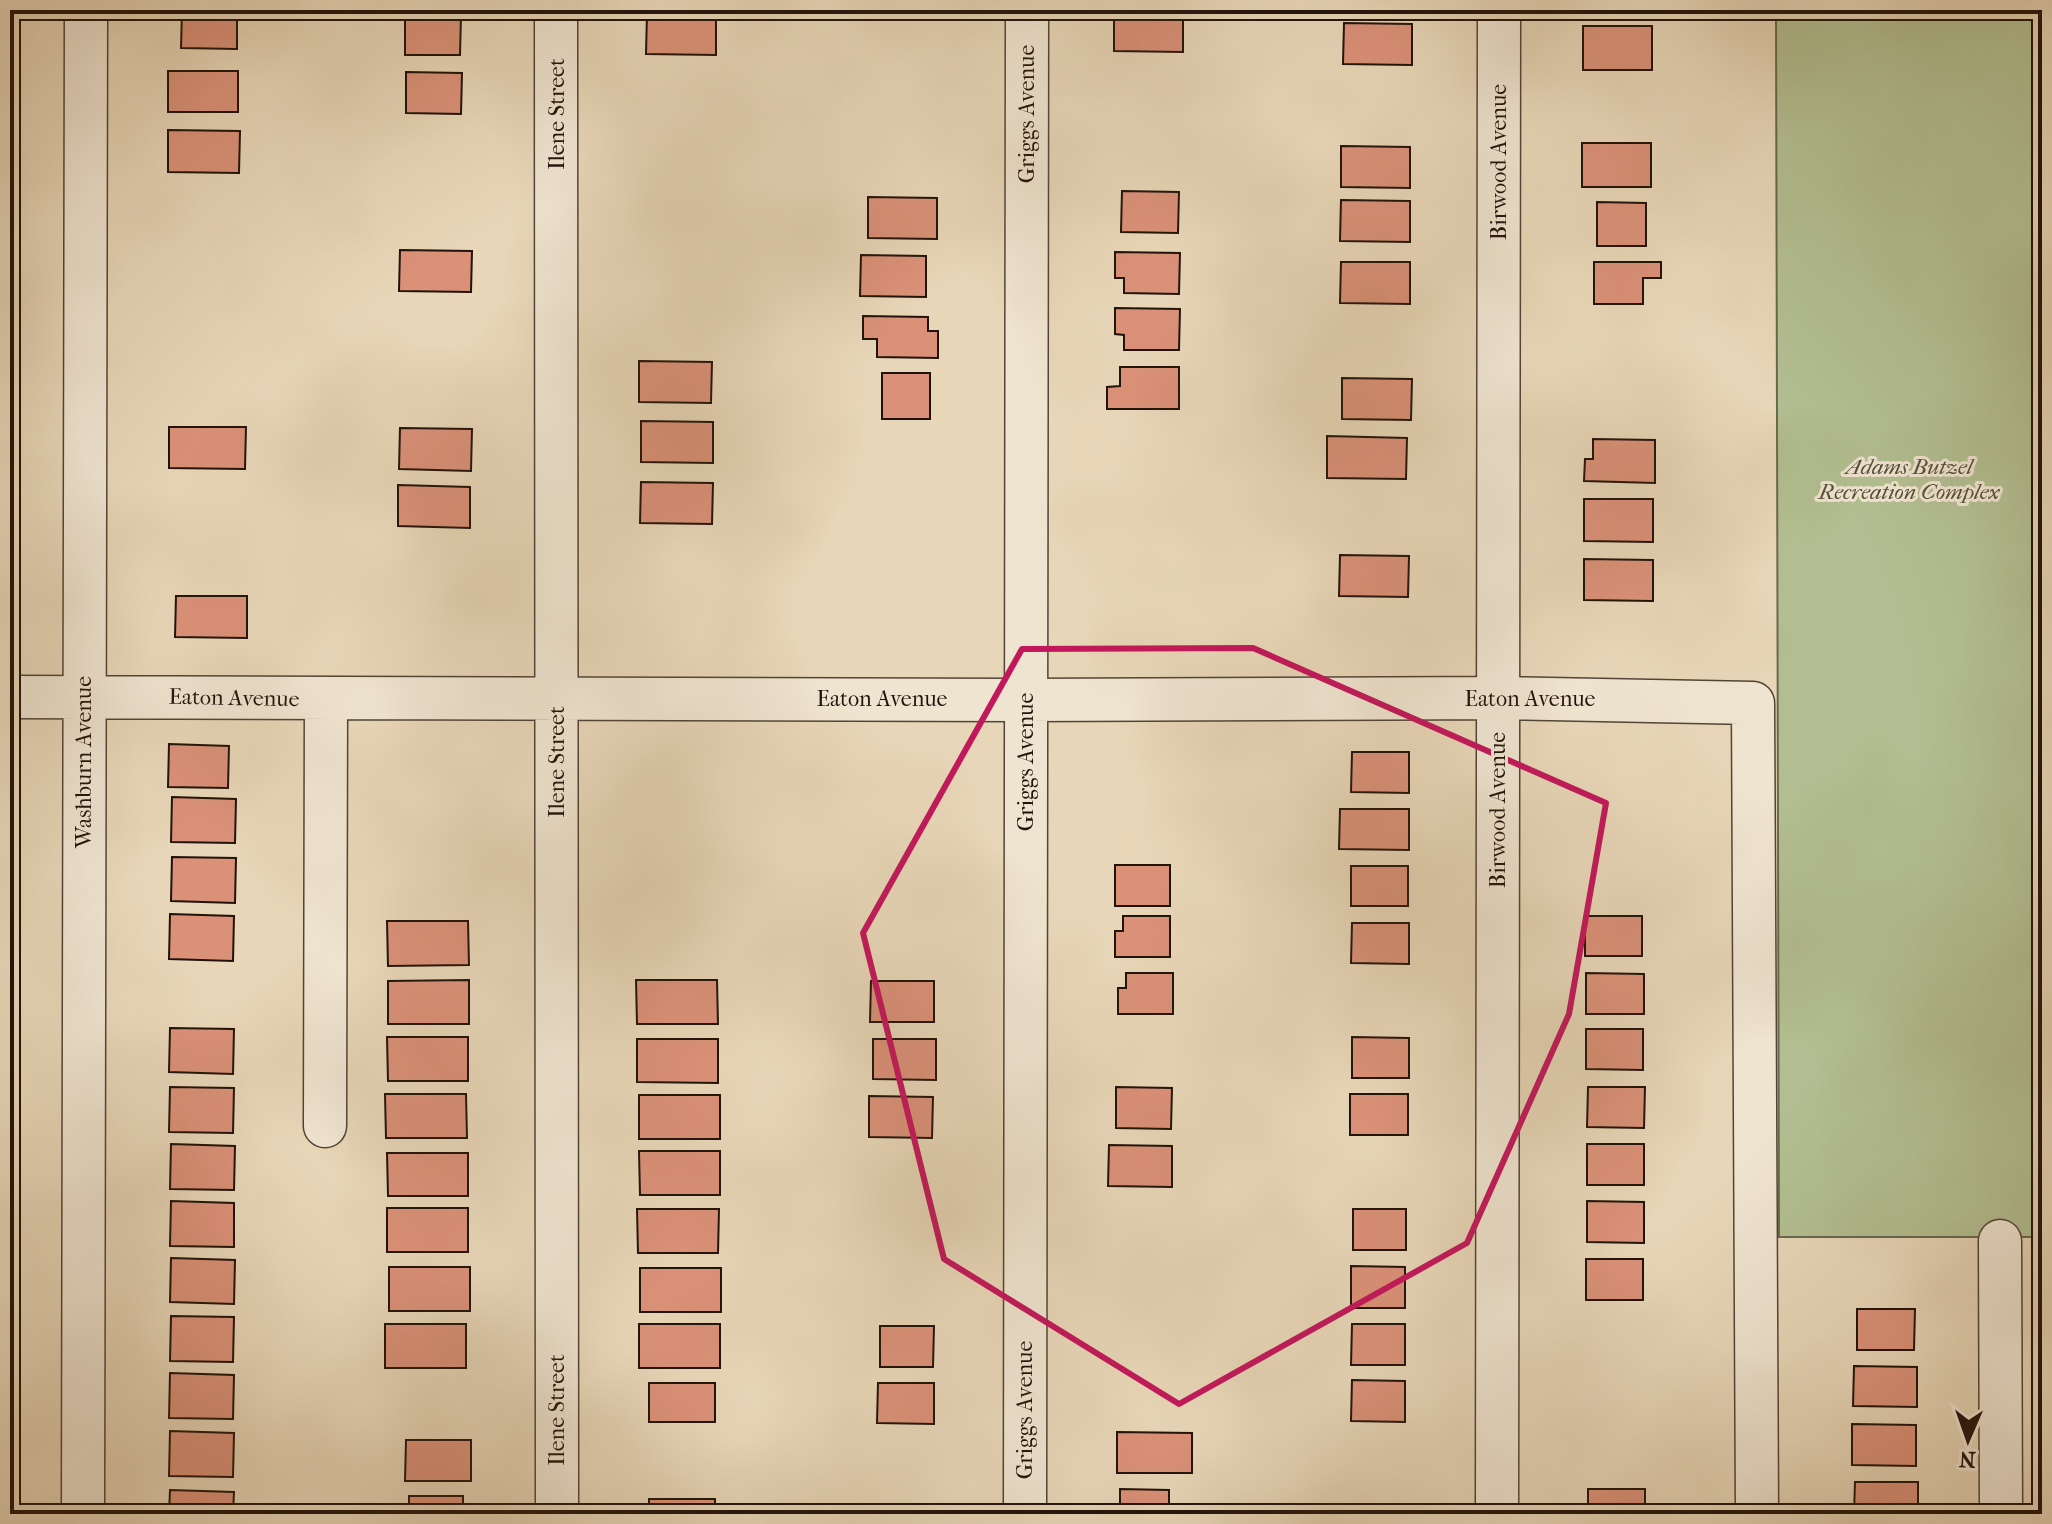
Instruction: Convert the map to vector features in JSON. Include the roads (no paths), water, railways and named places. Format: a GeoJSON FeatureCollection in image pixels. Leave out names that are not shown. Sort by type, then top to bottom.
{"type":"FeatureCollection","features":[{"type":"Feature","properties":{"kind":"street","name":"Washburn Avenue"},"geometry":{"type":"LineString","coordinates":[[83,1514],[86,10]]}},
{"type":"Feature","properties":{"kind":"street","name":"Ilene Street"},"geometry":{"type":"LineString","coordinates":[[556,10],[557,1514]]}},
{"type":"Feature","properties":{"kind":"street","name":"Griggs Avenue"},"geometry":{"type":"LineString","coordinates":[[1025,1514],[1027,10]]}},
{"type":"Feature","properties":{"kind":"street","name":"Birwood Avenue"},"geometry":{"type":"LineString","coordinates":[[1497,1514],[1499,10]]}},
{"type":"Feature","properties":{"kind":"street","name":"Eaton Avenue"},"geometry":{"type":"LineString","coordinates":[[10,697],[1500,698],[1753,703],[1757,1514]]}},
{"type":"Feature","properties":{"kind":"street"},"geometry":{"type":"LineString","coordinates":[[325,1126],[326,699]]}},
{"type":"Feature","properties":{"kind":"street"},"geometry":{"type":"LineString","coordinates":[[2000,1241],[2001,1514]]}},
{"type":"Feature","properties":{"kind":"park label","name":"Adams Butzel Recreation Complex"},"geometry":{"type":"Point","coordinates":[1909,480]}}]}
